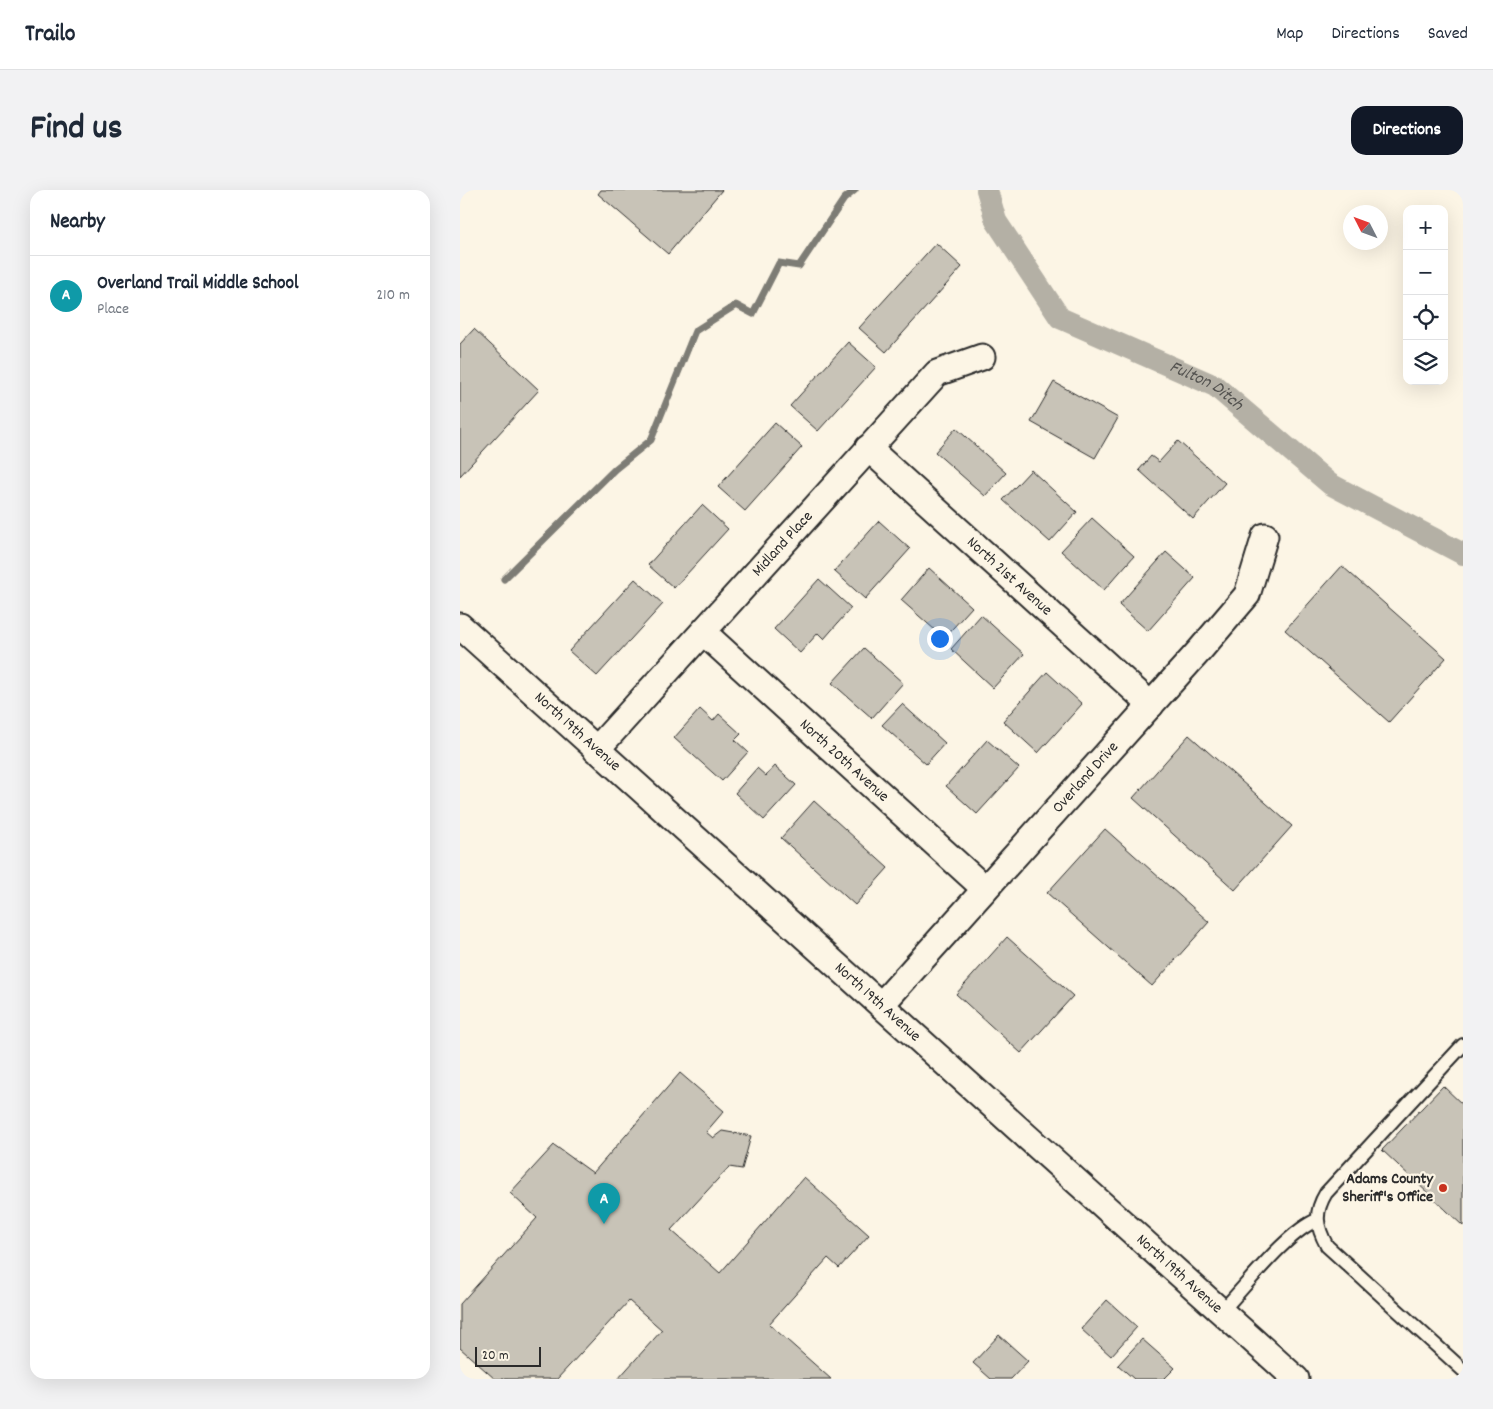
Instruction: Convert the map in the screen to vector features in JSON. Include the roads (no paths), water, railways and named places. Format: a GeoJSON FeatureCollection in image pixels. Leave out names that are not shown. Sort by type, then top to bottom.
{"type":"FeatureCollection","features":[{"type":"Feature","properties":{"kind":"street","name":"Midland Place"},"geometry":{"type":"LineString","coordinates":[[596,750],[937,373],[982,357]]}},
{"type":"Feature","properties":{"kind":"street","name":"North 21st Avenue"},"geometry":{"type":"LineString","coordinates":[[868,448],[1151,705]]}},
{"type":"Feature","properties":{"kind":"street","name":"Overland Drive"},"geometry":{"type":"LineString","coordinates":[[881,1005],[1151,705],[1247,595],[1265,536]]}},
{"type":"Feature","properties":{"kind":"street","name":"North 19th Avenue"},"geometry":{"type":"LineString","coordinates":[[460,626],[1296,1379]]}},
{"type":"Feature","properties":{"kind":"street","name":"North 20th Avenue"},"geometry":{"type":"LineString","coordinates":[[703,632],[985,889]]}},
{"type":"Feature","properties":{"kind":"lane"},"geometry":{"type":"LineString","coordinates":[[1463,1045],[1326,1194],[1318,1206],[1317,1220],[1319,1231],[1327,1246],[1463,1370]]}},
{"type":"Feature","properties":{"kind":"lane"},"geometry":{"type":"LineString","coordinates":[[1222,1312],[1291,1237],[1305,1225],[1317,1220]]}},
{"type":"Feature","properties":{"kind":"waterway"},"geometry":{"type":"LineString","coordinates":[[504,579],[615,469],[651,440],[695,331],[736,305],[753,314],[779,263],[799,266],[844,199],[855,190]]}},
{"type":"Feature","properties":{"kind":"waterway","name":"Fulton Ditch"},"geometry":{"type":"LineString","coordinates":[[987,190],[996,221],[1060,318],[1215,386],[1330,484],[1463,554]]}},
{"type":"Feature","properties":{"kind":"place","name":"Adams County Sheriff's Office"},"geometry":{"type":"Point","coordinates":[1443,1188]}},
{"type":"Feature","properties":{"kind":"place","name":"Overland Trail Middle School"},"geometry":{"type":"Point","coordinates":[604,1224]}}]}
